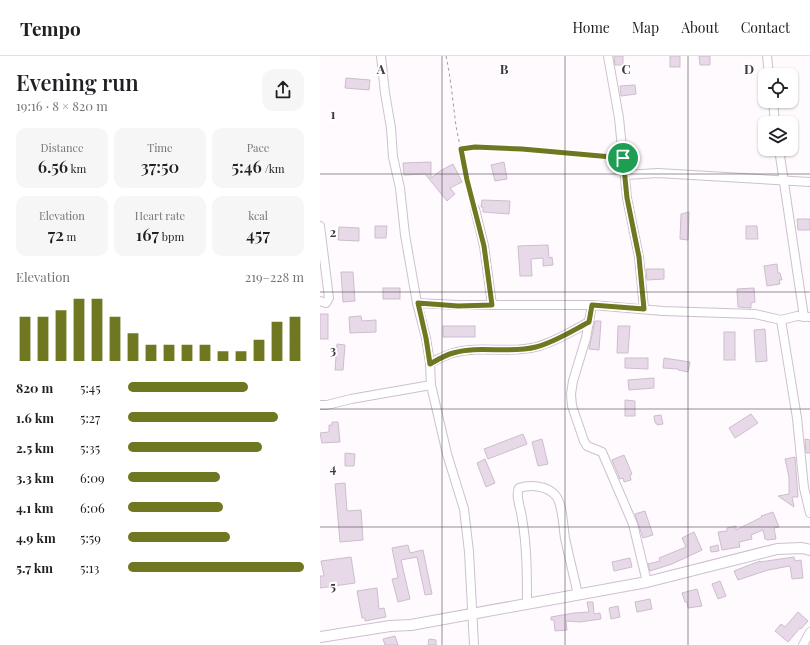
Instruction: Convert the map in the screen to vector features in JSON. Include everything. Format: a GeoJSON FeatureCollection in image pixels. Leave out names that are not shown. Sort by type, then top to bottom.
{"type":"FeatureCollection","features":[{"type":"Feature","properties":{"kind":"street"},"geometry":{"type":"LineString","coordinates":[[381,56],[393,158],[400,188],[405,235],[426,338],[430,364],[431,385],[446,454],[464,509],[470,552],[474,645]]}},
{"type":"Feature","properties":{"kind":"street"},"geometry":{"type":"LineString","coordinates":[[608,56],[619,118],[627,198],[639,257],[644,309]]}},
{"type":"Feature","properties":{"kind":"street"},"geometry":{"type":"LineString","coordinates":[[767,56],[768,68]]}},
{"type":"Feature","properties":{"kind":"street"},"geometry":{"type":"LineString","coordinates":[[418,303],[458,306],[592,305],[755,314],[781,320],[797,316],[807,317],[780,156]]}},
{"type":"Feature","properties":{"kind":"street"},"geometry":{"type":"LineString","coordinates":[[625,175],[658,173],[810,182]]}},
{"type":"Feature","properties":{"kind":"street"},"geometry":{"type":"LineString","coordinates":[[475,210],[484,246],[492,305]]}},
{"type":"Feature","properties":{"kind":"street"},"geometry":{"type":"LineString","coordinates":[[320,226],[329,295],[326,303],[320,301]]}},
{"type":"Feature","properties":{"kind":"street"},"geometry":{"type":"LineString","coordinates":[[592,305],[586,338],[573,381],[571,394],[572,406],[584,441],[588,446],[602,452],[633,524],[647,582]]}},
{"type":"Feature","properties":{"kind":"street"},"geometry":{"type":"LineString","coordinates":[[781,320],[798,418],[804,488],[810,513]]}},
{"type":"Feature","properties":{"kind":"street"},"geometry":{"type":"LineString","coordinates":[[430,364],[452,353],[466,350],[499,350],[535,347],[558,338],[589,322]]}},
{"type":"Feature","properties":{"kind":"street"},"geometry":{"type":"LineString","coordinates":[[320,405],[327,405],[351,399],[431,385]]}},
{"type":"Feature","properties":{"kind":"street"},"geometry":{"type":"LineString","coordinates":[[527,604],[527,558],[523,523],[517,492],[519,488],[527,485],[547,489],[556,497],[559,504],[578,595]]}},
{"type":"Feature","properties":{"kind":"street"},"geometry":{"type":"LineString","coordinates":[[320,637],[390,626],[411,625],[647,582],[777,549],[802,548],[810,550]]}},
{"type":"Feature","properties":{"kind":"street"},"geometry":{"type":"LineString","coordinates":[[803,645],[810,632]]}},
{"type":"Feature","properties":{"kind":"path"},"geometry":{"type":"LineString","coordinates":[[446,56],[461,149],[475,210]]}},
{"type":"Feature","properties":{"kind":"path"},"geometry":{"type":"LineString","coordinates":[[461,149],[475,147],[522,149],[623,158]]}},
{"type":"Feature","properties":{"kind":"building"},"geometry":{"type":"Polygon","coordinates":[[[614,56],[623,56],[623,65],[615,65],[614,56]]]}},
{"type":"Feature","properties":{"kind":"building"},"geometry":{"type":"Polygon","coordinates":[[[670,56],[680,56],[680,67],[670,67],[670,56]]]}},
{"type":"Feature","properties":{"kind":"building"},"geometry":{"type":"Polygon","coordinates":[[[699,56],[710,56],[710,65],[700,65],[699,56]]]}},
{"type":"Feature","properties":{"kind":"building"},"geometry":{"type":"Polygon","coordinates":[[[346,78],[370,80],[369,90],[345,88],[346,78]]]}},
{"type":"Feature","properties":{"kind":"building"},"geometry":{"type":"Polygon","coordinates":[[[635,85],[636,94],[621,96],[620,86],[635,85]]]}},
{"type":"Feature","properties":{"kind":"building"},"geometry":{"type":"Polygon","coordinates":[[[431,162],[431,178],[453,164],[462,182],[450,188],[455,194],[447,201],[425,174],[404,175],[403,163],[431,162]]]}},
{"type":"Feature","properties":{"kind":"building"},"geometry":{"type":"Polygon","coordinates":[[[504,162],[507,179],[495,181],[491,165],[504,162]]]}},
{"type":"Feature","properties":{"kind":"building"},"geometry":{"type":"Polygon","coordinates":[[[482,200],[510,201],[509,214],[483,212],[483,207],[481,207],[482,200]]]}},
{"type":"Feature","properties":{"kind":"building"},"geometry":{"type":"Polygon","coordinates":[[[689,212],[688,240],[680,239],[681,214],[689,212]]]}},
{"type":"Feature","properties":{"kind":"building"},"geometry":{"type":"Polygon","coordinates":[[[797,219],[810,219],[810,230],[798,230],[797,219]]]}},
{"type":"Feature","properties":{"kind":"building"},"geometry":{"type":"Polygon","coordinates":[[[375,226],[387,226],[386,238],[375,238],[375,226]]]}},
{"type":"Feature","properties":{"kind":"building"},"geometry":{"type":"Polygon","coordinates":[[[746,226],[757,226],[758,239],[746,239],[746,226]]]}},
{"type":"Feature","properties":{"kind":"building"},"geometry":{"type":"Polygon","coordinates":[[[339,227],[359,228],[359,241],[338,240],[339,227]]]}},
{"type":"Feature","properties":{"kind":"building"},"geometry":{"type":"Polygon","coordinates":[[[548,245],[549,258],[552,257],[553,265],[543,266],[543,258],[531,259],[532,276],[520,276],[518,246],[548,245]]]}},
{"type":"Feature","properties":{"kind":"building"},"geometry":{"type":"Polygon","coordinates":[[[777,264],[778,273],[780,273],[782,280],[779,280],[780,284],[767,286],[764,266],[777,264]]]}},
{"type":"Feature","properties":{"kind":"building"},"geometry":{"type":"Polygon","coordinates":[[[646,269],[664,269],[664,279],[647,280],[646,269]]]}},
{"type":"Feature","properties":{"kind":"building"},"geometry":{"type":"Polygon","coordinates":[[[341,272],[353,272],[355,301],[343,302],[341,272]]]}},
{"type":"Feature","properties":{"kind":"building"},"geometry":{"type":"Polygon","coordinates":[[[383,288],[400,288],[400,299],[383,299],[383,288]]]}},
{"type":"Feature","properties":{"kind":"building"},"geometry":{"type":"Polygon","coordinates":[[[754,288],[755,302],[751,303],[751,308],[738,307],[737,289],[754,288]]]}},
{"type":"Feature","properties":{"kind":"building"},"geometry":{"type":"Polygon","coordinates":[[[320,314],[328,314],[328,339],[320,339],[320,314]]]}},
{"type":"Feature","properties":{"kind":"building"},"geometry":{"type":"Polygon","coordinates":[[[361,316],[362,321],[376,320],[376,332],[350,333],[349,317],[361,316]]]}},
{"type":"Feature","properties":{"kind":"building"},"geometry":{"type":"Polygon","coordinates":[[[595,321],[601,321],[599,350],[589,349],[595,321]]]}},
{"type":"Feature","properties":{"kind":"building"},"geometry":{"type":"Polygon","coordinates":[[[443,326],[475,326],[475,337],[443,337],[443,326]]]}},
{"type":"Feature","properties":{"kind":"building"},"geometry":{"type":"Polygon","coordinates":[[[618,326],[630,326],[628,353],[617,353],[618,326]]]}},
{"type":"Feature","properties":{"kind":"building"},"geometry":{"type":"Polygon","coordinates":[[[765,329],[767,361],[756,362],[754,330],[765,329]]]}},
{"type":"Feature","properties":{"kind":"building"},"geometry":{"type":"Polygon","coordinates":[[[724,332],[735,332],[735,360],[724,360],[724,332]]]}},
{"type":"Feature","properties":{"kind":"building"},"geometry":{"type":"Polygon","coordinates":[[[337,344],[345,345],[343,370],[335,370],[337,344]]]}},
{"type":"Feature","properties":{"kind":"building"},"geometry":{"type":"Polygon","coordinates":[[[625,358],[648,358],[648,369],[625,368],[625,358]]]}},
{"type":"Feature","properties":{"kind":"building"},"geometry":{"type":"Polygon","coordinates":[[[664,358],[690,362],[688,372],[678,369],[663,368],[664,358]]]}},
{"type":"Feature","properties":{"kind":"building"},"geometry":{"type":"Polygon","coordinates":[[[654,378],[654,388],[629,390],[628,380],[654,378]]]}},
{"type":"Feature","properties":{"kind":"building"},"geometry":{"type":"Polygon","coordinates":[[[625,400],[635,401],[635,416],[625,416],[625,400]]]}},
{"type":"Feature","properties":{"kind":"building"},"geometry":{"type":"Polygon","coordinates":[[[751,414],[758,423],[735,438],[729,428],[751,414]]]}},
{"type":"Feature","properties":{"kind":"building"},"geometry":{"type":"Polygon","coordinates":[[[661,415],[663,424],[657,425],[657,423],[655,423],[654,416],[661,415]]]}},
{"type":"Feature","properties":{"kind":"building"},"geometry":{"type":"Polygon","coordinates":[[[332,422],[338,422],[340,442],[322,443],[320,433],[329,432],[329,425],[332,425],[332,422]]]}},
{"type":"Feature","properties":{"kind":"building"},"geometry":{"type":"Polygon","coordinates":[[[523,434],[527,444],[488,459],[484,449],[523,434]]]}},
{"type":"Feature","properties":{"kind":"building"},"geometry":{"type":"Polygon","coordinates":[[[542,439],[548,464],[538,466],[532,442],[542,439]]]}},
{"type":"Feature","properties":{"kind":"building"},"geometry":{"type":"Polygon","coordinates":[[[805,439],[810,440],[810,453],[806,453],[805,439]]]}},
{"type":"Feature","properties":{"kind":"building"},"geometry":{"type":"Polygon","coordinates":[[[345,453],[355,454],[354,466],[345,466],[345,453]]]}},
{"type":"Feature","properties":{"kind":"building"},"geometry":{"type":"Polygon","coordinates":[[[624,455],[632,474],[630,475],[631,480],[624,482],[623,478],[620,479],[612,460],[624,455]]]}},
{"type":"Feature","properties":{"kind":"building"},"geometry":{"type":"Polygon","coordinates":[[[795,457],[798,497],[792,497],[794,507],[778,496],[789,494],[789,477],[785,459],[795,457]]]}},
{"type":"Feature","properties":{"kind":"building"},"geometry":{"type":"Polygon","coordinates":[[[485,459],[495,483],[486,487],[477,463],[485,459]]]}},
{"type":"Feature","properties":{"kind":"building"},"geometry":{"type":"Polygon","coordinates":[[[345,483],[347,511],[361,510],[363,540],[340,542],[335,484],[345,483]]]}},
{"type":"Feature","properties":{"kind":"building"},"geometry":{"type":"Polygon","coordinates":[[[645,511],[653,535],[643,538],[635,514],[645,511]]]}},
{"type":"Feature","properties":{"kind":"building"},"geometry":{"type":"Polygon","coordinates":[[[773,512],[779,527],[774,528],[776,539],[765,539],[763,530],[751,535],[752,539],[739,542],[740,547],[722,550],[718,532],[727,531],[727,528],[736,526],[736,530],[762,517],[761,516],[773,512]]]}},
{"type":"Feature","properties":{"kind":"building"},"geometry":{"type":"Polygon","coordinates":[[[694,532],[702,550],[672,564],[650,571],[648,564],[660,561],[659,558],[686,547],[682,538],[694,532]]]}},
{"type":"Feature","properties":{"kind":"building"},"geometry":{"type":"Polygon","coordinates":[[[408,545],[410,553],[423,550],[432,594],[425,595],[417,557],[401,560],[410,599],[398,602],[392,579],[398,578],[392,548],[408,545]]]}},
{"type":"Feature","properties":{"kind":"building"},"geometry":{"type":"Polygon","coordinates":[[[718,545],[719,551],[711,552],[710,547],[718,545]]]}},
{"type":"Feature","properties":{"kind":"building"},"geometry":{"type":"Polygon","coordinates":[[[351,557],[355,583],[320,588],[320,576],[324,576],[321,561],[351,557]]]}},
{"type":"Feature","properties":{"kind":"building"},"geometry":{"type":"Polygon","coordinates":[[[794,557],[795,561],[801,560],[803,578],[792,579],[790,566],[768,570],[738,580],[734,571],[760,561],[794,557]]]}},
{"type":"Feature","properties":{"kind":"building"},"geometry":{"type":"Polygon","coordinates":[[[630,558],[632,567],[614,571],[612,562],[630,558]]]}},
{"type":"Feature","properties":{"kind":"building"},"geometry":{"type":"Polygon","coordinates":[[[720,581],[726,596],[718,599],[712,584],[720,581]]]}},
{"type":"Feature","properties":{"kind":"building"},"geometry":{"type":"Polygon","coordinates":[[[377,588],[379,609],[384,608],[386,617],[365,621],[365,618],[362,618],[357,591],[377,588]]]}},
{"type":"Feature","properties":{"kind":"building"},"geometry":{"type":"Polygon","coordinates":[[[697,589],[702,606],[688,608],[687,602],[685,602],[682,593],[697,589]]]}},
{"type":"Feature","properties":{"kind":"building"},"geometry":{"type":"Polygon","coordinates":[[[650,599],[652,609],[637,612],[635,602],[650,599]]]}},
{"type":"Feature","properties":{"kind":"building"},"geometry":{"type":"Polygon","coordinates":[[[587,602],[593,602],[594,614],[600,613],[601,619],[580,622],[566,621],[567,630],[555,631],[554,620],[551,620],[551,617],[589,612],[587,602]]]}},
{"type":"Feature","properties":{"kind":"building"},"geometry":{"type":"Polygon","coordinates":[[[618,606],[620,617],[611,619],[609,608],[618,606]]]}},
{"type":"Feature","properties":{"kind":"building"},"geometry":{"type":"Polygon","coordinates":[[[798,612],[808,621],[788,642],[775,631],[781,624],[785,627],[798,612]]]}},
{"type":"Feature","properties":{"kind":"building"},"geometry":{"type":"Polygon","coordinates":[[[395,636],[398,645],[385,645],[383,639],[395,636]]]}},
{"type":"Feature","properties":{"kind":"building"},"geometry":{"type":"Polygon","coordinates":[[[429,639],[436,640],[436,645],[428,645],[429,639]]]}},
{"type":"Feature","properties":{"kind":"route"},"geometry":{"type":"LineString","coordinates":[[475,147],[522,149],[623,158],[627,198],[639,257],[644,309],[592,305],[589,322],[558,338],[535,347],[499,350],[466,350],[452,353],[430,364],[418,303],[458,306],[492,305],[484,246],[467,180],[461,149],[475,147]]}}]}
